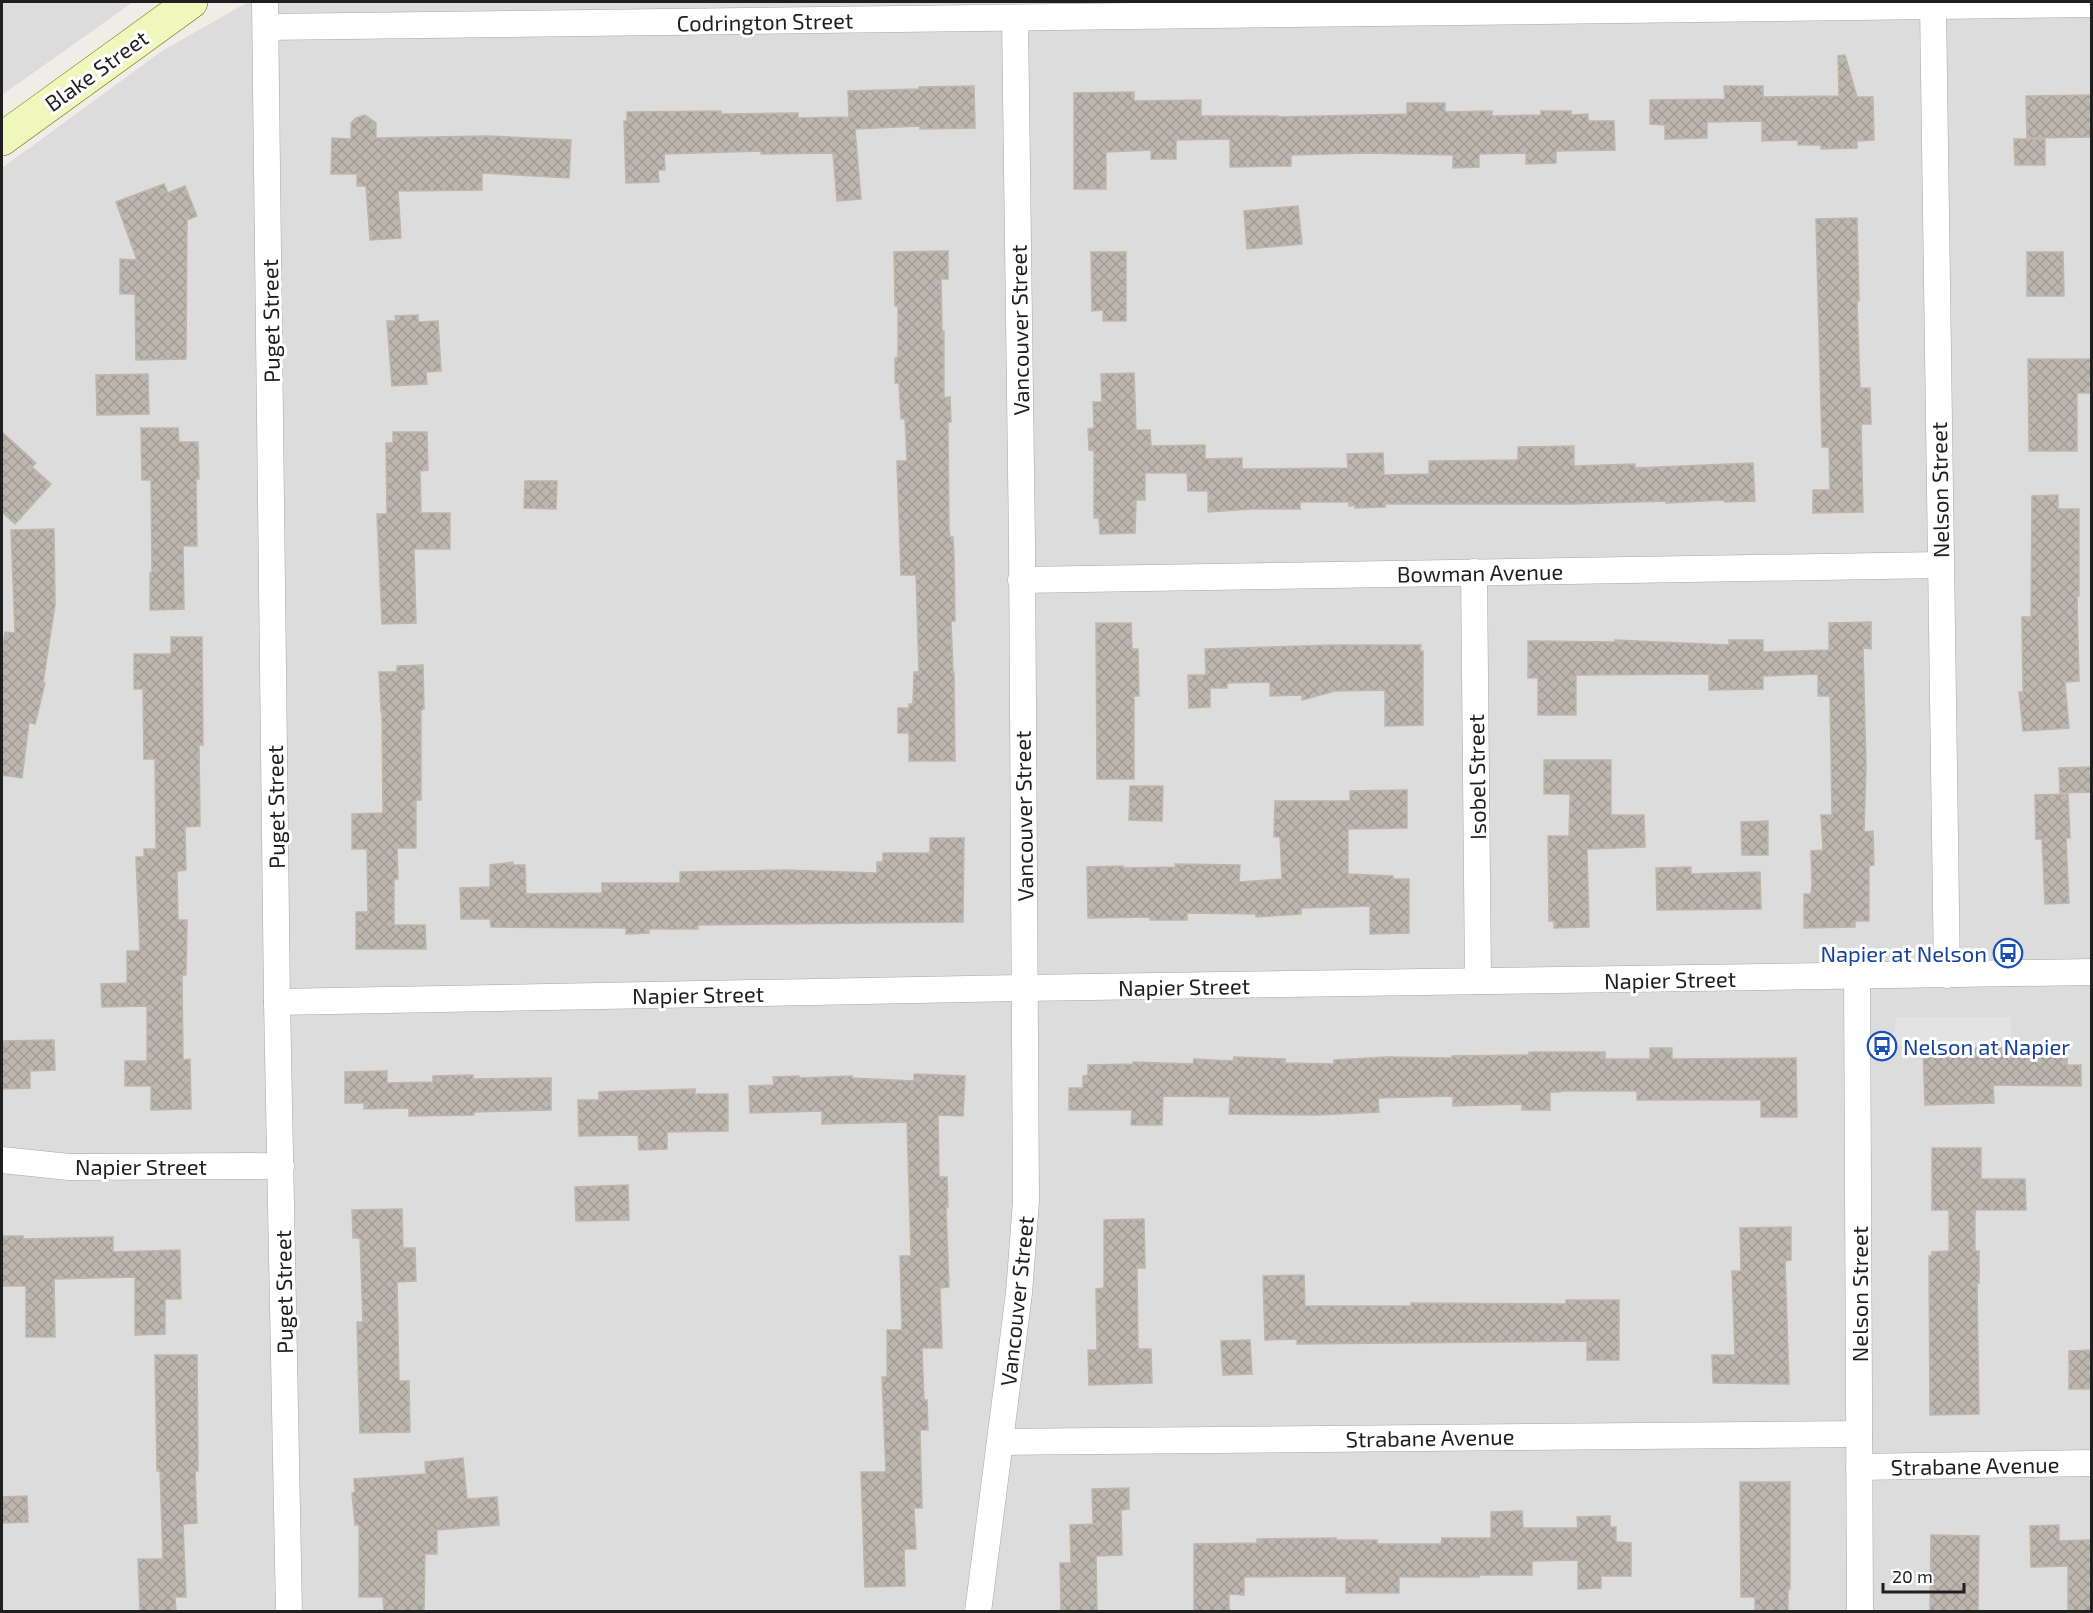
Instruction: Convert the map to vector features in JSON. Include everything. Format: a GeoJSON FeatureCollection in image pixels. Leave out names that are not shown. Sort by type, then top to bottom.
{"type":"FeatureCollection","features":[{"type":"Feature","properties":{"kind":"main road","name":"Blake Street"},"geometry":{"type":"LineString","coordinates":[[2,139],[192,2]]}},
{"type":"Feature","properties":{"kind":"street","name":"Puget Street"},"geometry":{"type":"LineString","coordinates":[[265,2],[277,1002],[289,1611]]}},
{"type":"Feature","properties":{"kind":"street","name":"Codrington Street"},"geometry":{"type":"LineString","coordinates":[[266,27],[2091,4]]}},
{"type":"Feature","properties":{"kind":"street","name":"Nelson Street"},"geometry":{"type":"LineString","coordinates":[[1933,6],[1947,975]]}},
{"type":"Feature","properties":{"kind":"street","name":"Vancouver Street"},"geometry":{"type":"LineString","coordinates":[[978,1611],[1019,1293],[1026,1201],[1015,18]]}},
{"type":"Feature","properties":{"kind":"street","name":"Bowman Avenue"},"geometry":{"type":"LineString","coordinates":[[1021,580],[1940,565]]}},
{"type":"Feature","properties":{"kind":"street","name":"Isobel Street"},"geometry":{"type":"LineString","coordinates":[[1474,572],[1478,981]]}},
{"type":"Feature","properties":{"kind":"street","name":"Napier Street"},"geometry":{"type":"LineString","coordinates":[[277,1002],[2091,972]]}},
{"type":"Feature","properties":{"kind":"street","name":"Nelson Street"},"geometry":{"type":"LineString","coordinates":[[1857,976],[1860,1611]]}},
{"type":"Feature","properties":{"kind":"street","name":"Napier Street"},"geometry":{"type":"LineString","coordinates":[[2,1160],[69,1167],[281,1166]]}},
{"type":"Feature","properties":{"kind":"street","name":"Strabane Avenue"},"geometry":{"type":"LineString","coordinates":[[1000,1442],[1859,1434]]}},
{"type":"Feature","properties":{"kind":"street","name":"Strabane Avenue"},"geometry":{"type":"LineString","coordinates":[[1859,1467],[2091,1463]]}},
{"type":"Feature","properties":{"kind":"shaded area"},"geometry":{"type":"Polygon","coordinates":[[[2,2],[133,2],[2,95],[2,2]]]}},
{"type":"Feature","properties":{"kind":"shaded area"},"geometry":{"type":"Polygon","coordinates":[[[248,2],[2091,2],[2091,1611],[2,1611],[2,168],[162,51],[248,2]]]}},
{"type":"Feature","properties":{"kind":"shaded area"},"geometry":{"type":"Polygon","coordinates":[[[1897,1017],[2011,1017],[2012,1041],[1891,1046],[1897,1017]]]}},
{"type":"Feature","properties":{"kind":"building"},"geometry":{"type":"Polygon","coordinates":[[[1845,55],[1857,97],[1873,97],[1874,140],[1857,141],[1857,148],[1821,149],[1821,145],[1798,145],[1798,140],[1762,141],[1762,121],[1707,122],[1707,138],[1665,139],[1665,125],[1650,124],[1650,100],[1725,99],[1724,86],[1763,86],[1763,97],[1839,96],[1838,56],[1845,55]]]}},
{"type":"Feature","properties":{"kind":"building"},"geometry":{"type":"Polygon","coordinates":[[[974,86],[975,128],[920,129],[920,126],[855,129],[861,199],[837,201],[833,153],[761,154],[761,151],[664,154],[665,170],[658,170],[659,182],[626,183],[624,121],[627,121],[627,112],[721,111],[721,114],[798,113],[798,118],[849,117],[848,91],[974,86]]]}},
{"type":"Feature","properties":{"kind":"building"},"geometry":{"type":"Polygon","coordinates":[[[1134,92],[1134,101],[1201,100],[1201,116],[1407,114],[1407,103],[1445,103],[1445,112],[1492,111],[1492,116],[1541,115],[1541,111],[1571,111],[1571,115],[1588,114],[1588,121],[1614,121],[1615,150],[1556,151],[1556,163],[1526,164],[1526,153],[1479,154],[1479,167],[1453,168],[1453,155],[1367,153],[1291,155],[1291,166],[1230,167],[1230,139],[1176,140],[1176,159],[1151,159],[1151,150],[1106,152],[1106,189],[1074,189],[1074,93],[1134,92]]]}},
{"type":"Feature","properties":{"kind":"building"},"geometry":{"type":"Polygon","coordinates":[[[2091,95],[2091,137],[2027,138],[2026,96],[2091,95]]]}},
{"type":"Feature","properties":{"kind":"building"},"geometry":{"type":"Polygon","coordinates":[[[365,115],[376,123],[376,138],[488,136],[571,140],[569,178],[482,173],[482,190],[398,191],[401,238],[370,240],[366,186],[357,186],[357,174],[331,174],[332,138],[351,139],[351,123],[356,118],[365,115]]]}},
{"type":"Feature","properties":{"kind":"building"},"geometry":{"type":"Polygon","coordinates":[[[2014,139],[2045,139],[2045,165],[2015,165],[2014,139]]]}},
{"type":"Feature","properties":{"kind":"building"},"geometry":{"type":"Polygon","coordinates":[[[164,184],[168,193],[185,186],[197,216],[187,220],[186,359],[136,360],[135,294],[120,294],[120,259],[137,260],[116,202],[164,184]]]}},
{"type":"Feature","properties":{"kind":"building"},"geometry":{"type":"Polygon","coordinates":[[[1298,206],[1302,244],[1247,249],[1244,211],[1298,206]]]}},
{"type":"Feature","properties":{"kind":"building"},"geometry":{"type":"Polygon","coordinates":[[[1857,218],[1860,388],[1870,388],[1871,424],[1861,424],[1863,512],[1813,513],[1813,490],[1830,490],[1829,447],[1822,447],[1816,219],[1857,218]]]}},
{"type":"Feature","properties":{"kind":"building"},"geometry":{"type":"Polygon","coordinates":[[[948,251],[948,279],[941,279],[944,398],[950,397],[951,422],[948,422],[949,532],[950,537],[953,537],[954,557],[955,621],[951,621],[955,761],[909,761],[909,733],[898,733],[898,708],[909,708],[909,704],[913,704],[914,672],[919,672],[916,575],[901,575],[897,461],[907,461],[905,418],[901,419],[899,383],[895,383],[895,358],[898,357],[898,306],[895,306],[894,252],[948,251]]]}},
{"type":"Feature","properties":{"kind":"building"},"geometry":{"type":"Polygon","coordinates":[[[1091,252],[1126,252],[1126,321],[1103,321],[1103,310],[1092,311],[1091,252]]]}},
{"type":"Feature","properties":{"kind":"building"},"geometry":{"type":"Polygon","coordinates":[[[2027,252],[2063,252],[2064,296],[2027,296],[2027,252]]]}},
{"type":"Feature","properties":{"kind":"building"},"geometry":{"type":"Polygon","coordinates":[[[418,315],[418,322],[438,321],[441,371],[426,372],[427,384],[392,386],[387,321],[396,321],[395,316],[418,315]]]}},
{"type":"Feature","properties":{"kind":"building"},"geometry":{"type":"Polygon","coordinates":[[[2028,359],[2091,359],[2091,393],[2077,393],[2077,451],[2029,451],[2028,359]]]}},
{"type":"Feature","properties":{"kind":"building"},"geometry":{"type":"Polygon","coordinates":[[[1134,373],[1136,430],[1150,430],[1151,446],[1205,445],[1205,459],[1242,458],[1242,469],[1348,468],[1347,454],[1383,453],[1384,475],[1429,474],[1429,461],[1518,460],[1518,447],[1574,446],[1574,466],[1635,464],[1635,468],[1753,463],[1755,501],[1385,504],[1385,507],[1355,508],[1355,505],[1349,506],[1349,502],[1300,502],[1300,509],[1208,512],[1208,491],[1188,491],[1187,473],[1145,473],[1145,500],[1136,500],[1135,533],[1100,534],[1099,518],[1094,518],[1094,451],[1089,450],[1088,429],[1094,428],[1093,402],[1102,402],[1101,374],[1134,373]]]}},
{"type":"Feature","properties":{"kind":"building"},"geometry":{"type":"Polygon","coordinates":[[[148,374],[149,414],[97,415],[96,375],[148,374]]]}},
{"type":"Feature","properties":{"kind":"building"},"geometry":{"type":"Polygon","coordinates":[[[141,428],[178,428],[179,442],[198,442],[197,546],[183,546],[184,609],[150,610],[151,480],[142,480],[141,428]]]}},
{"type":"Feature","properties":{"kind":"building"},"geometry":{"type":"Polygon","coordinates":[[[2,432],[36,463],[32,467],[51,484],[15,524],[2,512],[2,432]]]}},
{"type":"Feature","properties":{"kind":"building"},"geometry":{"type":"Polygon","coordinates":[[[393,432],[427,432],[428,470],[420,471],[421,513],[450,513],[450,549],[414,549],[416,623],[382,624],[377,514],[387,514],[386,443],[393,443],[393,432]]]}},
{"type":"Feature","properties":{"kind":"building"},"geometry":{"type":"Polygon","coordinates":[[[525,481],[557,481],[556,509],[524,508],[525,481]]]}},
{"type":"Feature","properties":{"kind":"building"},"geometry":{"type":"Polygon","coordinates":[[[2058,495],[2058,509],[2079,509],[2079,596],[2077,596],[2079,681],[2065,682],[2069,728],[2023,731],[2019,692],[2023,692],[2022,617],[2031,617],[2032,496],[2058,495]]]}},
{"type":"Feature","properties":{"kind":"building"},"geometry":{"type":"Polygon","coordinates":[[[54,529],[55,605],[43,683],[45,683],[35,724],[29,722],[22,778],[2,775],[2,652],[5,632],[15,633],[11,530],[54,529]]]}},
{"type":"Feature","properties":{"kind":"building"},"geometry":{"type":"Polygon","coordinates":[[[1871,622],[1871,649],[1863,648],[1866,767],[1864,832],[1873,831],[1874,865],[1869,866],[1869,921],[1855,921],[1855,927],[1804,928],[1804,894],[1811,894],[1812,884],[1811,851],[1823,850],[1821,815],[1832,815],[1830,696],[1818,696],[1818,674],[1763,676],[1763,689],[1709,690],[1709,674],[1576,675],[1576,715],[1538,715],[1538,678],[1528,678],[1528,641],[1615,642],[1615,640],[1729,645],[1729,640],[1763,640],[1763,652],[1829,650],[1829,623],[1871,622]]]}},
{"type":"Feature","properties":{"kind":"building"},"geometry":{"type":"Polygon","coordinates":[[[1096,623],[1131,623],[1132,649],[1138,649],[1139,696],[1134,696],[1134,779],[1097,779],[1096,623]]]}},
{"type":"Feature","properties":{"kind":"building"},"geometry":{"type":"Polygon","coordinates":[[[171,637],[202,637],[203,745],[199,745],[200,826],[185,827],[186,870],[177,871],[178,920],[187,920],[186,975],[182,975],[183,1060],[190,1059],[191,1109],[151,1110],[151,1086],[125,1086],[125,1061],[147,1061],[147,1006],[102,1007],[101,984],[127,983],[127,951],[140,951],[136,857],[144,857],[144,849],[156,849],[155,759],[144,759],[143,689],[134,689],[134,654],[171,654],[171,637]]]}},
{"type":"Feature","properties":{"kind":"building"},"geometry":{"type":"Polygon","coordinates":[[[1421,645],[1420,651],[1423,651],[1423,725],[1385,726],[1385,690],[1335,691],[1302,700],[1302,695],[1270,696],[1270,682],[1227,683],[1227,688],[1210,688],[1210,707],[1189,708],[1188,675],[1206,675],[1205,649],[1421,645]]]}},
{"type":"Feature","properties":{"kind":"building"},"geometry":{"type":"Polygon","coordinates":[[[423,665],[421,800],[416,800],[416,848],[397,848],[398,879],[394,879],[394,925],[425,925],[426,949],[356,949],[356,912],[368,912],[367,849],[352,849],[352,814],[383,813],[382,710],[379,672],[397,672],[397,666],[423,665]]]}},
{"type":"Feature","properties":{"kind":"building"},"geometry":{"type":"Polygon","coordinates":[[[1544,760],[1611,760],[1611,815],[1644,815],[1645,847],[1587,849],[1589,927],[1554,928],[1554,921],[1549,921],[1548,836],[1569,836],[1570,794],[1544,794],[1544,760]]]}},
{"type":"Feature","properties":{"kind":"building"},"geometry":{"type":"Polygon","coordinates":[[[2091,767],[2091,792],[2060,793],[2059,768],[2091,767]]]}},
{"type":"Feature","properties":{"kind":"building"},"geometry":{"type":"Polygon","coordinates":[[[1130,786],[1163,786],[1162,821],[1129,820],[1130,786]]]}},
{"type":"Feature","properties":{"kind":"building"},"geometry":{"type":"Polygon","coordinates":[[[1407,790],[1407,828],[1348,829],[1348,874],[1409,879],[1409,933],[1370,934],[1370,906],[1301,908],[1301,914],[1256,917],[1256,914],[1187,913],[1187,920],[1150,920],[1150,917],[1088,918],[1087,867],[1176,867],[1175,864],[1240,865],[1239,882],[1282,879],[1280,837],[1274,837],[1275,801],[1350,801],[1350,791],[1407,790]]]}},
{"type":"Feature","properties":{"kind":"building"},"geometry":{"type":"Polygon","coordinates":[[[2068,794],[2070,838],[2066,838],[2069,903],[2045,904],[2042,839],[2036,839],[2035,795],[2068,794]]]}},
{"type":"Feature","properties":{"kind":"building"},"geometry":{"type":"Polygon","coordinates":[[[1768,821],[1768,855],[1742,855],[1741,822],[1768,821]]]}},
{"type":"Feature","properties":{"kind":"building"},"geometry":{"type":"Polygon","coordinates":[[[930,838],[964,838],[963,922],[698,925],[698,929],[649,929],[649,933],[626,934],[626,928],[491,927],[490,919],[461,919],[460,888],[490,887],[490,865],[513,862],[513,865],[525,865],[526,894],[602,893],[602,883],[680,883],[680,872],[785,870],[877,873],[877,862],[883,862],[883,853],[930,853],[930,838]]]}},
{"type":"Feature","properties":{"kind":"building"},"geometry":{"type":"Polygon","coordinates":[[[1691,867],[1691,874],[1760,872],[1761,909],[1657,910],[1656,868],[1691,867]]]}},
{"type":"Feature","properties":{"kind":"building"},"geometry":{"type":"Polygon","coordinates":[[[54,1040],[55,1070],[30,1071],[30,1088],[2,1089],[2,1041],[54,1040]]]}},
{"type":"Feature","properties":{"kind":"building"},"geometry":{"type":"Polygon","coordinates":[[[1650,1048],[1672,1048],[1672,1059],[1796,1058],[1797,1117],[1761,1117],[1761,1100],[1637,1100],[1637,1091],[1550,1092],[1550,1110],[1522,1110],[1522,1104],[1453,1106],[1453,1096],[1378,1098],[1379,1112],[1316,1115],[1229,1114],[1230,1097],[1163,1096],[1162,1125],[1131,1125],[1132,1110],[1069,1110],[1069,1088],[1083,1088],[1083,1076],[1088,1075],[1088,1065],[1133,1064],[1133,1062],[1193,1064],[1194,1059],[1233,1061],[1234,1057],[1285,1059],[1285,1063],[1334,1064],[1334,1060],[1529,1055],[1529,1052],[1605,1052],[1605,1059],[1650,1059],[1650,1048]]]}},
{"type":"Feature","properties":{"kind":"building"},"geometry":{"type":"Polygon","coordinates":[[[2067,1048],[2067,1065],[2081,1065],[2081,1086],[1993,1085],[1994,1103],[1925,1105],[1923,1050],[2067,1048]]]}},
{"type":"Feature","properties":{"kind":"building"},"geometry":{"type":"Polygon","coordinates":[[[387,1071],[387,1083],[433,1082],[433,1076],[473,1075],[473,1079],[551,1078],[551,1110],[409,1116],[409,1108],[364,1109],[364,1103],[345,1103],[345,1072],[387,1071]]]}},
{"type":"Feature","properties":{"kind":"building"},"geometry":{"type":"Polygon","coordinates":[[[914,1074],[965,1076],[963,1116],[938,1115],[939,1177],[947,1177],[949,1287],[940,1288],[942,1348],[922,1348],[924,1400],[927,1400],[928,1430],[920,1430],[922,1508],[914,1508],[916,1549],[904,1549],[905,1586],[865,1587],[861,1472],[886,1472],[882,1377],[887,1377],[887,1330],[902,1330],[900,1256],[911,1256],[907,1122],[822,1124],[822,1111],[750,1113],[749,1086],[774,1085],[773,1077],[852,1076],[852,1078],[914,1081],[914,1074]]]}},
{"type":"Feature","properties":{"kind":"building"},"geometry":{"type":"Polygon","coordinates":[[[695,1089],[695,1094],[728,1094],[728,1131],[667,1132],[667,1149],[639,1150],[638,1135],[579,1136],[578,1100],[599,1100],[599,1092],[695,1089]]]}},
{"type":"Feature","properties":{"kind":"building"},"geometry":{"type":"Polygon","coordinates":[[[1932,1148],[1981,1148],[1981,1179],[2025,1179],[2026,1210],[1975,1210],[1975,1251],[1979,1251],[1979,1283],[1977,1283],[1979,1414],[1930,1415],[1929,1256],[1932,1256],[1932,1252],[1949,1251],[1949,1210],[1932,1210],[1932,1148]]]}},
{"type":"Feature","properties":{"kind":"building"},"geometry":{"type":"Polygon","coordinates":[[[628,1185],[629,1220],[576,1221],[575,1187],[628,1185]]]}},
{"type":"Feature","properties":{"kind":"building"},"geometry":{"type":"Polygon","coordinates":[[[402,1209],[403,1248],[415,1248],[416,1281],[397,1282],[399,1381],[409,1381],[410,1432],[360,1433],[357,1322],[363,1322],[360,1238],[353,1238],[352,1210],[402,1209]]]}},
{"type":"Feature","properties":{"kind":"building"},"geometry":{"type":"Polygon","coordinates":[[[1144,1219],[1145,1268],[1137,1268],[1138,1349],[1151,1349],[1152,1383],[1089,1385],[1088,1350],[1097,1350],[1096,1289],[1104,1288],[1104,1220],[1144,1219]]]}},
{"type":"Feature","properties":{"kind":"building"},"geometry":{"type":"Polygon","coordinates":[[[1791,1227],[1791,1260],[1785,1261],[1789,1384],[1713,1383],[1712,1355],[1735,1355],[1732,1271],[1741,1271],[1740,1228],[1791,1227]]]}},
{"type":"Feature","properties":{"kind":"building"},"geometry":{"type":"Polygon","coordinates":[[[2,1236],[23,1236],[23,1239],[113,1237],[113,1252],[180,1250],[181,1299],[165,1299],[165,1334],[135,1335],[135,1277],[54,1279],[55,1337],[26,1337],[26,1286],[2,1286],[2,1236]]]}},
{"type":"Feature","properties":{"kind":"building"},"geometry":{"type":"Polygon","coordinates":[[[1304,1275],[1305,1306],[1411,1306],[1411,1303],[1566,1304],[1566,1300],[1619,1300],[1619,1360],[1587,1360],[1587,1341],[1297,1344],[1297,1339],[1265,1340],[1263,1276],[1304,1275]]]}},
{"type":"Feature","properties":{"kind":"building"},"geometry":{"type":"Polygon","coordinates":[[[1250,1340],[1252,1374],[1223,1375],[1221,1341],[1250,1340]]]}},
{"type":"Feature","properties":{"kind":"building"},"geometry":{"type":"Polygon","coordinates":[[[2091,1350],[2091,1389],[2069,1389],[2069,1351],[2091,1350]]]}},
{"type":"Feature","properties":{"kind":"building"},"geometry":{"type":"Polygon","coordinates":[[[155,1355],[197,1355],[198,1471],[195,1471],[197,1523],[183,1524],[186,1597],[175,1597],[176,1611],[140,1611],[138,1559],[163,1559],[160,1471],[157,1471],[155,1355]]]}},
{"type":"Feature","properties":{"kind":"building"},"geometry":{"type":"Polygon","coordinates":[[[463,1458],[467,1499],[497,1497],[499,1525],[437,1530],[437,1554],[425,1554],[424,1611],[384,1611],[383,1597],[359,1597],[359,1525],[355,1525],[352,1493],[355,1492],[354,1479],[426,1474],[425,1462],[463,1458]]]}},
{"type":"Feature","properties":{"kind":"building"},"geometry":{"type":"Polygon","coordinates":[[[1740,1482],[1790,1482],[1788,1611],[1755,1611],[1755,1597],[1741,1597],[1740,1482]]]}},
{"type":"Feature","properties":{"kind":"building"},"geometry":{"type":"Polygon","coordinates":[[[1129,1488],[1129,1509],[1121,1510],[1122,1555],[1096,1556],[1097,1611],[1061,1611],[1060,1563],[1071,1563],[1070,1525],[1093,1524],[1092,1489],[1129,1488]]]}},
{"type":"Feature","properties":{"kind":"building"},"geometry":{"type":"Polygon","coordinates":[[[27,1496],[28,1522],[2,1523],[2,1497],[27,1496]]]}},
{"type":"Feature","properties":{"kind":"building"},"geometry":{"type":"Polygon","coordinates":[[[1522,1511],[1523,1528],[1578,1528],[1577,1517],[1610,1516],[1610,1527],[1616,1527],[1616,1542],[1631,1543],[1631,1576],[1601,1576],[1601,1588],[1578,1589],[1578,1560],[1532,1561],[1532,1575],[1399,1577],[1399,1593],[1346,1593],[1346,1576],[1244,1577],[1244,1595],[1229,1594],[1229,1611],[1194,1611],[1194,1544],[1257,1543],[1257,1539],[1336,1538],[1336,1540],[1377,1540],[1377,1544],[1441,1544],[1442,1538],[1491,1538],[1491,1512],[1522,1511]]]}},
{"type":"Feature","properties":{"kind":"building"},"geometry":{"type":"Polygon","coordinates":[[[2059,1525],[2059,1541],[2091,1540],[2091,1611],[2068,1611],[2068,1566],[2031,1567],[2030,1526],[2059,1525]]]}},
{"type":"Feature","properties":{"kind":"building"},"geometry":{"type":"Polygon","coordinates":[[[1931,1535],[1979,1536],[1978,1611],[1930,1611],[1931,1535]]]}},
{"type":"Feature","properties":{"kind":"place","name":"Napier at Nelson"},"geometry":{"type":"Point","coordinates":[2008,953]}},
{"type":"Feature","properties":{"kind":"place","name":"Nelson at Napier"},"geometry":{"type":"Point","coordinates":[1882,1046]}}]}
